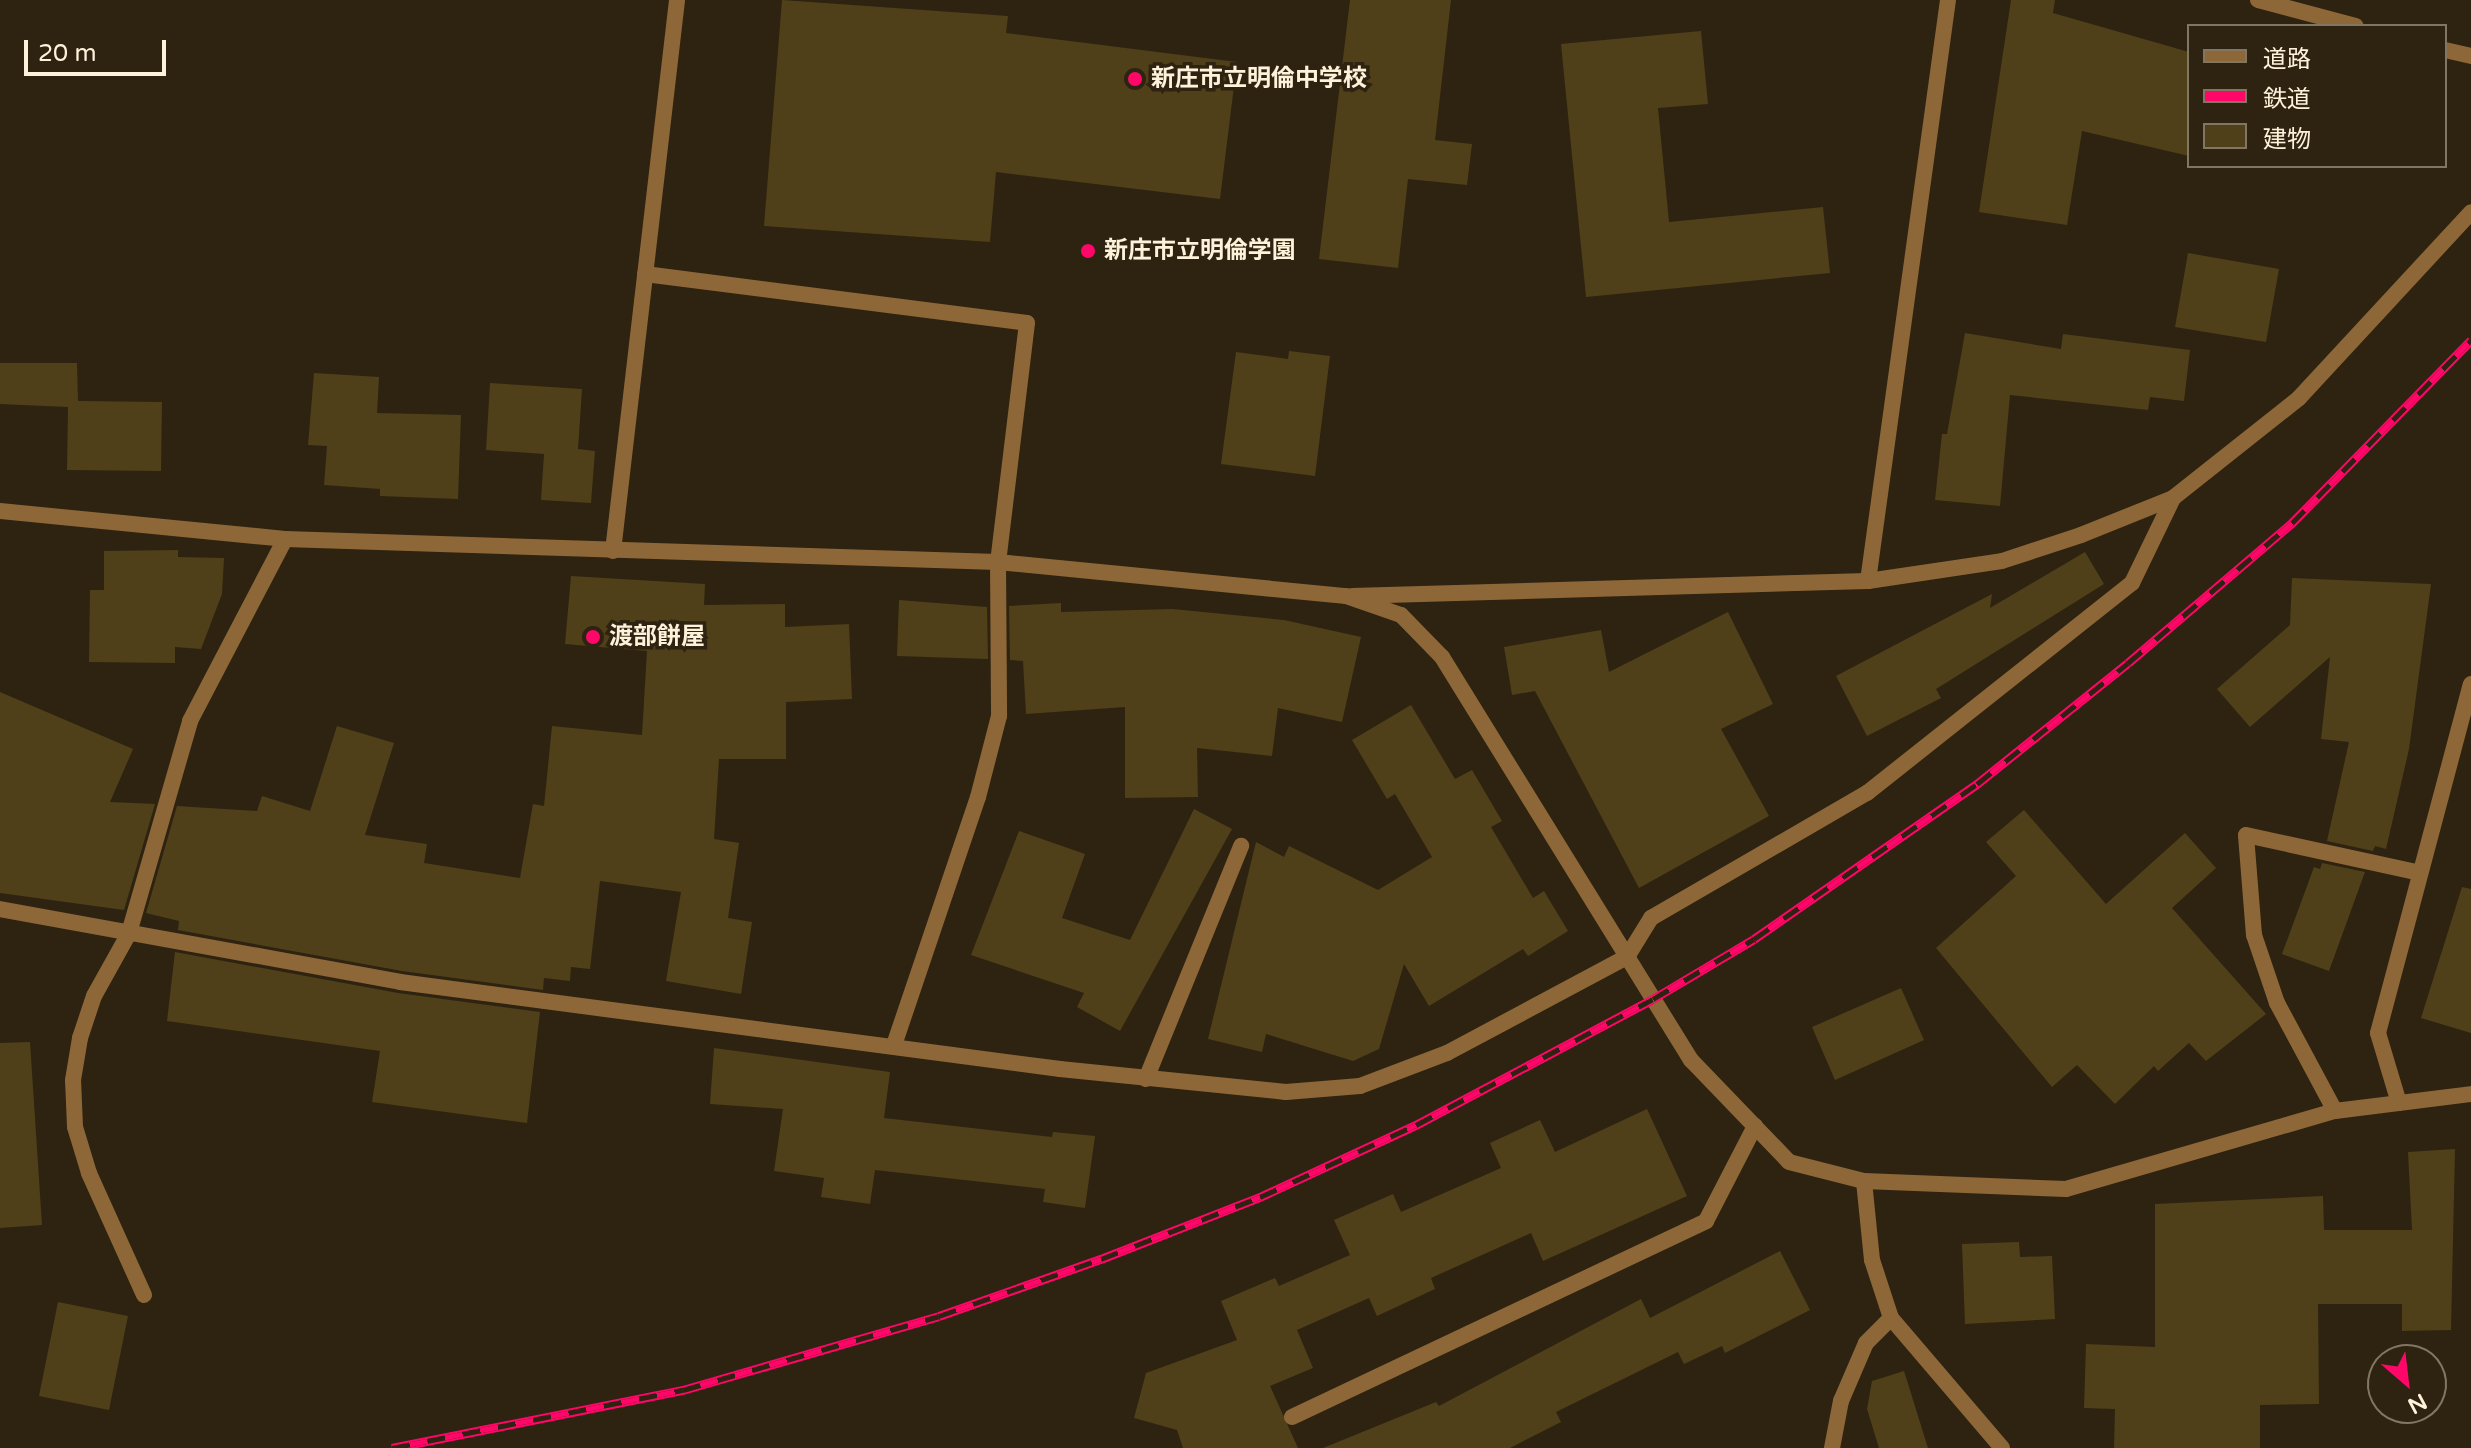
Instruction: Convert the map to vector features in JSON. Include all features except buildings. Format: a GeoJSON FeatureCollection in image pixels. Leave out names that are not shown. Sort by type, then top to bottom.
{"type":"FeatureCollection","features":[{"type":"Feature","properties":{"kind":"street"},"geometry":{"type":"LineString","coordinates":[[613,551],[677,0]]}},
{"type":"Feature","properties":{"kind":"street"},"geometry":{"type":"LineString","coordinates":[[1868,581],[1948,0]]}},
{"type":"Feature","properties":{"kind":"street"},"geometry":{"type":"LineString","coordinates":[[2258,0],[2348,24]]}},
{"type":"Feature","properties":{"kind":"street"},"geometry":{"type":"LineString","coordinates":[[2328,0],[2328,19]]}},
{"type":"Feature","properties":{"kind":"street"},"geometry":{"type":"LineString","coordinates":[[2447,50],[2471,56]]}},
{"type":"Feature","properties":{"kind":"street"},"geometry":{"type":"LineString","coordinates":[[0,511],[285,539],[998,562],[1346,596],[1868,581],[2002,561],[2173,498],[2299,398],[2471,212]]}},
{"type":"Feature","properties":{"kind":"street"},"geometry":{"type":"LineString","coordinates":[[645,274],[1027,323],[998,562],[999,716],[978,797],[894,1045]]}},
{"type":"Feature","properties":{"kind":"street"},"geometry":{"type":"LineString","coordinates":[[0,909],[400,982],[1146,1079],[1286,1092],[1360,1086],[1447,1053],[1627,957],[1651,918],[1867,793],[2132,583],[2173,498]]}},
{"type":"Feature","properties":{"kind":"street"},"geometry":{"type":"LineString","coordinates":[[144,1295],[89,1173],[75,1127],[73,1080],[94,996],[129,933],[190,721],[285,539]]}},
{"type":"Feature","properties":{"kind":"street"},"geometry":{"type":"LineString","coordinates":[[1346,596],[1401,615],[1442,657],[1691,1060],[1789,1162],[1864,1181],[2066,1189],[2335,1111],[2471,1094]]}},
{"type":"Feature","properties":{"kind":"street"},"geometry":{"type":"LineString","coordinates":[[2399,1103],[2378,1033],[2471,684]]}},
{"type":"Feature","properties":{"kind":"street"},"geometry":{"type":"LineString","coordinates":[[2335,1111],[2277,1003],[2254,935],[2246,835],[2420,873]]}},
{"type":"Feature","properties":{"kind":"street"},"geometry":{"type":"LineString","coordinates":[[1146,1079],[1241,846]]}},
{"type":"Feature","properties":{"kind":"street"},"geometry":{"type":"LineString","coordinates":[[1292,1417],[1706,1221],[1755,1126]]}},
{"type":"Feature","properties":{"kind":"street"},"geometry":{"type":"LineString","coordinates":[[1864,1181],[1872,1260],[1891,1318],[2002,1448]]}},
{"type":"Feature","properties":{"kind":"street"},"geometry":{"type":"LineString","coordinates":[[1832,1448],[1841,1401],[1866,1343],[1891,1318]]}},
{"type":"Feature","properties":{"kind":"railway"},"geometry":{"type":"LineString","coordinates":[[392,1448],[683,1390],[939,1316],[1101,1259],[1260,1197],[1416,1125],[1653,999],[1754,939],[1977,784],[2128,663],[2292,523],[2471,340]]}},
{"type":"Feature","properties":{"kind":"place","name":"新庄市立明倫中学校"},"geometry":{"type":"Point","coordinates":[1135,79]}},
{"type":"Feature","properties":{"kind":"place","name":"新庄市立明倫学園"},"geometry":{"type":"Point","coordinates":[1088,251]}},
{"type":"Feature","properties":{"kind":"place","name":"渡部餅屋"},"geometry":{"type":"Point","coordinates":[593,637]}}]}
